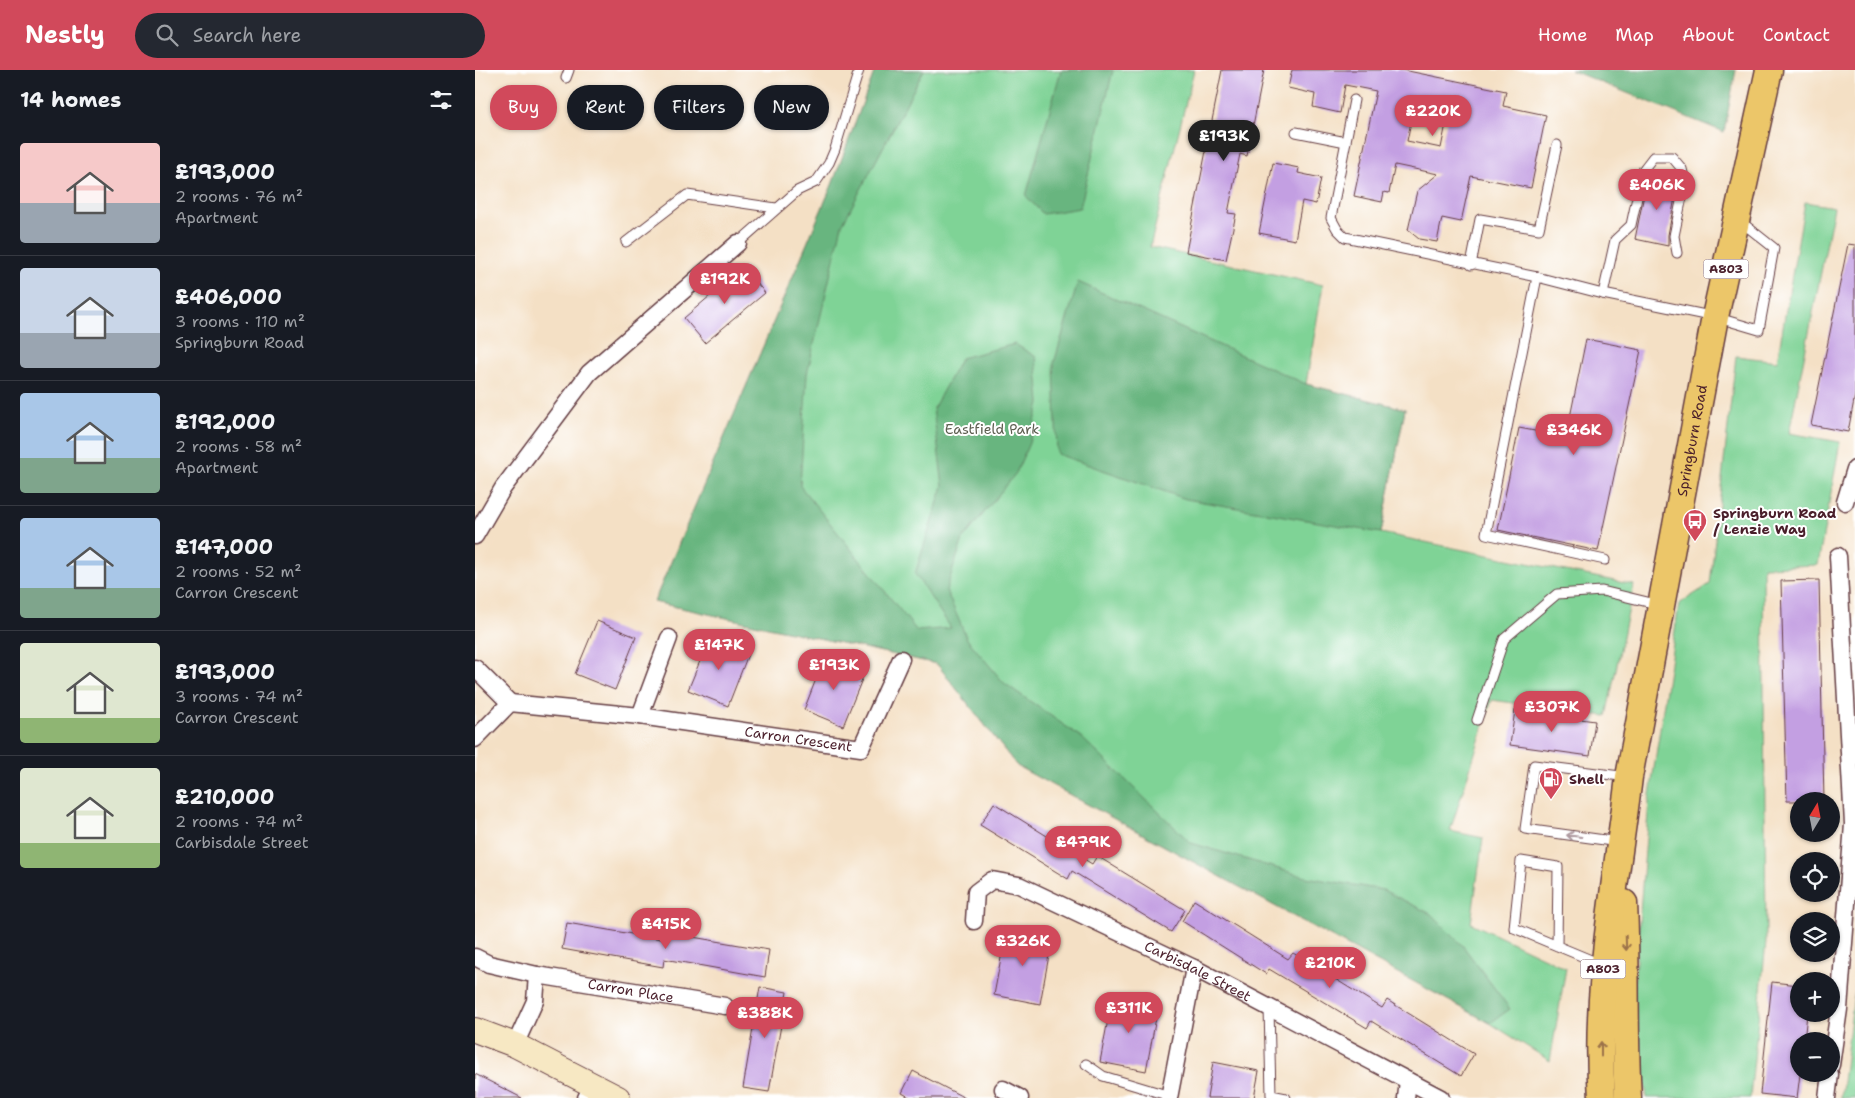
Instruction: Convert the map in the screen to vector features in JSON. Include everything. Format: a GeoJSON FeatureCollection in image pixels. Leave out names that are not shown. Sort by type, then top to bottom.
{"type":"FeatureCollection","features":[{"type":"Feature","properties":{"kind":"main road","name":"Springburn Road"},"geometry":{"type":"LineString","coordinates":[[1603,1098],[1603,965],[1622,842],[1629,777],[1715,318],[1769,70]]}},
{"type":"Feature","properties":{"kind":"main road","name":"Springburn Road"},"geometry":{"type":"LineString","coordinates":[[1622,842],[1627,966],[1624,1034],[1628,1098]]}},
{"type":"Feature","properties":{"kind":"main road"},"geometry":{"type":"LineString","coordinates":[[475,1030],[515,1045],[589,1091],[618,1098]]}},
{"type":"Feature","properties":{"kind":"street"},"geometry":{"type":"LineString","coordinates":[[475,536],[503,488],[589,373],[738,243]]}},
{"type":"Feature","properties":{"kind":"street"},"geometry":{"type":"LineString","coordinates":[[1845,502],[1855,469]]}},
{"type":"Feature","properties":{"kind":"street"},"geometry":{"type":"LineString","coordinates":[[1836,1032],[1853,824],[1838,556]]}},
{"type":"Feature","properties":{"kind":"street"},"geometry":{"type":"LineString","coordinates":[[640,716],[669,638]]}},
{"type":"Feature","properties":{"kind":"street","name":"Carron Crescent"},"geometry":{"type":"LineString","coordinates":[[510,703],[640,716],[861,748],[901,659]]}},
{"type":"Feature","properties":{"kind":"street"},"geometry":{"type":"LineString","coordinates":[[475,668],[510,703],[475,739]]}},
{"type":"Feature","properties":{"kind":"street","name":"Carbisdale Street"},"geometry":{"type":"LineString","coordinates":[[974,921],[976,892],[992,880],[1019,885],[1194,968],[1441,1098]]}},
{"type":"Feature","properties":{"kind":"street"},"geometry":{"type":"LineString","coordinates":[[475,957],[489,964],[537,975],[535,1001],[515,1045]]}},
{"type":"Feature","properties":{"kind":"street"},"geometry":{"type":"LineString","coordinates":[[1169,1097],[1194,968]]}},
{"type":"Feature","properties":{"kind":"street","name":"Carron Place"},"geometry":{"type":"LineString","coordinates":[[537,975],[725,1006]]}},
{"type":"Feature","properties":{"kind":"street"},"geometry":{"type":"LineString","coordinates":[[1406,1098],[1408,1081]]}},
{"type":"Feature","properties":{"kind":"street"},"geometry":{"type":"LineString","coordinates":[[1827,1098],[1829,1082]]}},
{"type":"Feature","properties":{"kind":"street"},"geometry":{"type":"LineString","coordinates":[[1003,1089],[1020,1098]]}},
{"type":"Feature","properties":{"kind":"lane"},"geometry":{"type":"LineString","coordinates":[[738,243],[797,191],[816,182],[829,163],[859,70]]}},
{"type":"Feature","properties":{"kind":"lane"},"geometry":{"type":"LineString","coordinates":[[1354,100],[1331,218],[1337,229],[1345,237],[1471,265],[1537,277],[1759,330],[1774,248],[1736,219]]}},
{"type":"Feature","properties":{"kind":"lane"},"geometry":{"type":"LineString","coordinates":[[1296,132],[1346,142]]}},
{"type":"Feature","properties":{"kind":"lane"},"geometry":{"type":"LineString","coordinates":[[1471,265],[1480,218],[1539,229],[1557,145]]}},
{"type":"Feature","properties":{"kind":"lane"},"geometry":{"type":"LineString","coordinates":[[1603,294],[1615,240],[1631,225],[1643,170],[1653,157],[1672,157],[1682,168],[1685,182],[1674,236],[1677,253]]}},
{"type":"Feature","properties":{"kind":"lane"},"geometry":{"type":"LineString","coordinates":[[626,242],[687,195],[776,208]]}},
{"type":"Feature","properties":{"kind":"lane"},"geometry":{"type":"LineString","coordinates":[[1537,277],[1486,534],[1605,560]]}},
{"type":"Feature","properties":{"kind":"lane"},"geometry":{"type":"LineString","coordinates":[[1477,720],[1504,639],[1557,594],[1602,590],[1660,605]]}},
{"type":"Feature","properties":{"kind":"lane"},"geometry":{"type":"LineString","coordinates":[[1622,842],[1525,829],[1535,765],[1629,777]]}},
{"type":"Feature","properties":{"kind":"lane"},"geometry":{"type":"LineString","coordinates":[[1557,946],[1559,867],[1521,861],[1514,928],[1557,946],[1603,965]]}},
{"type":"Feature","properties":{"kind":"lane"},"geometry":{"type":"LineString","coordinates":[[1269,1007],[1271,1095],[1286,1098]]}},
{"type":"Feature","properties":{"kind":"lane"},"geometry":{"type":"LineString","coordinates":[[1086,1064],[1090,1069],[1103,1076],[1169,1097]]}},
{"type":"Feature","properties":{"kind":"green space","name":"Eastfield Park"},"geometry":{"type":"Polygon","coordinates":[[[875,70],[1194,70],[1150,247],[1323,285],[1306,384],[1405,409],[1381,533],[1634,585],[1606,716],[1492,700],[1450,831],[1483,838],[1471,923],[1566,968],[1550,1061],[1490,1023],[1017,766],[937,664],[654,602],[832,185],[875,70]]]}},
{"type":"Feature","properties":{"kind":"green space"},"geometry":{"type":"Polygon","coordinates":[[[875,70],[924,70],[842,225],[807,374],[800,486],[917,631],[951,628],[915,574],[943,486],[933,409],[961,358],[1015,344],[1036,357],[1040,403],[1029,443],[1016,473],[963,539],[946,590],[967,639],[1004,683],[1081,737],[1191,843],[1306,877],[1383,890],[1431,914],[1463,946],[1510,1009],[1490,1023],[1017,766],[937,664],[654,602],[832,185],[875,70]]]}},
{"type":"Feature","properties":{"kind":"green space"},"geometry":{"type":"Polygon","coordinates":[[[1061,70],[1113,70],[1080,208],[1043,214],[1026,196],[1061,70]]]}},
{"type":"Feature","properties":{"kind":"green space"},"geometry":{"type":"Polygon","coordinates":[[[1570,70],[1736,70],[1724,132],[1570,70]]]}},
{"type":"Feature","properties":{"kind":"green space"},"geometry":{"type":"Polygon","coordinates":[[[1805,202],[1834,207],[1789,433],[1840,442],[1818,565],[1763,567],[1766,942],[1750,1098],[1647,1098],[1633,997],[1649,801],[1679,604],[1710,584],[1736,356],[1777,361],[1805,202]]]}},
{"type":"Feature","properties":{"kind":"green space"},"geometry":{"type":"Polygon","coordinates":[[[1078,282],[1306,384],[1405,409],[1381,533],[1186,499],[1057,454],[1054,363],[1078,282]]]}},
{"type":"Feature","properties":{"kind":"green space"},"geometry":{"type":"Polygon","coordinates":[[[1855,986],[1855,1098],[1841,1098],[1855,986]]]}},
{"type":"Feature","properties":{"kind":"building"},"geometry":{"type":"Polygon","coordinates":[[[1222,70],[1264,70],[1247,156],[1240,154],[1228,213],[1236,214],[1226,260],[1186,252],[1222,70]]]}},
{"type":"Feature","properties":{"kind":"building"},"geometry":{"type":"Polygon","coordinates":[[[1292,70],[1403,70],[1506,91],[1503,106],[1546,115],[1531,188],[1471,176],[1461,222],[1442,218],[1437,242],[1419,239],[1408,230],[1417,191],[1438,174],[1395,165],[1389,193],[1384,192],[1382,202],[1354,196],[1376,91],[1345,85],[1340,113],[1313,107],[1315,94],[1288,88],[1292,70]],[[1413,112],[1407,141],[1441,148],[1447,119],[1413,112]]]}},
{"type":"Feature","properties":{"kind":"building"},"geometry":{"type":"Polygon","coordinates":[[[1273,163],[1299,168],[1298,173],[1321,178],[1316,204],[1302,201],[1295,240],[1259,233],[1273,163]]]}},
{"type":"Feature","properties":{"kind":"building"},"geometry":{"type":"Polygon","coordinates":[[[1648,175],[1678,181],[1668,235],[1668,246],[1635,239],[1648,175]]]}},
{"type":"Feature","properties":{"kind":"building"},"geometry":{"type":"Polygon","coordinates":[[[1848,244],[1855,245],[1855,395],[1848,432],[1811,425],[1848,244]]]}},
{"type":"Feature","properties":{"kind":"building"},"geometry":{"type":"Polygon","coordinates":[[[744,267],[765,293],[705,343],[684,318],[744,267]]]}},
{"type":"Feature","properties":{"kind":"building"},"geometry":{"type":"Polygon","coordinates":[[[1586,339],[1641,350],[1598,551],[1498,530],[1519,428],[1566,437],[1586,339]]]}},
{"type":"Feature","properties":{"kind":"building"},"geometry":{"type":"Polygon","coordinates":[[[1819,580],[1824,792],[1790,792],[1790,801],[1787,801],[1781,581],[1819,580]]]}},
{"type":"Feature","properties":{"kind":"building"},"geometry":{"type":"Polygon","coordinates":[[[597,621],[636,637],[615,690],[575,674],[597,621]]]}},
{"type":"Feature","properties":{"kind":"building"},"geometry":{"type":"Polygon","coordinates":[[[710,637],[749,652],[728,706],[688,690],[710,637]]]}},
{"type":"Feature","properties":{"kind":"building"},"geometry":{"type":"Polygon","coordinates":[[[825,656],[865,672],[843,726],[804,710],[825,656]]]}},
{"type":"Feature","properties":{"kind":"building"},"geometry":{"type":"Polygon","coordinates":[[[1515,710],[1595,721],[1590,756],[1510,745],[1515,710]]]}},
{"type":"Feature","properties":{"kind":"building"},"geometry":{"type":"Polygon","coordinates":[[[994,803],[1092,864],[1097,856],[1185,910],[1171,932],[1072,871],[1068,879],[980,825],[994,803]]]}},
{"type":"Feature","properties":{"kind":"building"},"geometry":{"type":"Polygon","coordinates":[[[1194,900],[1288,959],[1293,953],[1382,1008],[1387,1000],[1474,1054],[1461,1076],[1371,1021],[1367,1028],[1269,969],[1266,974],[1182,921],[1194,900]]]}},
{"type":"Feature","properties":{"kind":"building"},"geometry":{"type":"Polygon","coordinates":[[[567,923],[667,940],[669,933],[769,950],[765,977],[664,959],[663,967],[562,949],[567,923]]]}},
{"type":"Feature","properties":{"kind":"building"},"geometry":{"type":"Polygon","coordinates":[[[1006,931],[1052,939],[1040,1004],[994,995],[1006,931]]]}},
{"type":"Feature","properties":{"kind":"building"},"geometry":{"type":"Polygon","coordinates":[[[1772,982],[1790,984],[1790,1022],[1806,1022],[1805,1032],[1790,1032],[1790,1082],[1799,1082],[1797,1098],[1760,1094],[1772,982]]]}},
{"type":"Feature","properties":{"kind":"building"},"geometry":{"type":"Polygon","coordinates":[[[760,987],[787,992],[769,1092],[743,1088],[760,987]]]}},
{"type":"Feature","properties":{"kind":"building"},"geometry":{"type":"Polygon","coordinates":[[[1112,998],[1158,1007],[1146,1071],[1100,1062],[1112,998]]]}},
{"type":"Feature","properties":{"kind":"building"},"geometry":{"type":"Polygon","coordinates":[[[1213,1062],[1259,1071],[1254,1098],[1207,1098],[1213,1062]]]}},
{"type":"Feature","properties":{"kind":"building"},"geometry":{"type":"Polygon","coordinates":[[[913,1071],[965,1098],[911,1098],[902,1093],[913,1071]]]}},
{"type":"Feature","properties":{"kind":"building"},"geometry":{"type":"Polygon","coordinates":[[[475,1074],[522,1098],[475,1098],[475,1074]]]}},
{"type":"Feature","properties":{"kind":"place","name":"Springburn Road / Lenzie Way"},"geometry":{"type":"Point","coordinates":[1695,542]}},
{"type":"Feature","properties":{"kind":"place","name":"Shell"},"geometry":{"type":"Point","coordinates":[1551,800]}}]}
